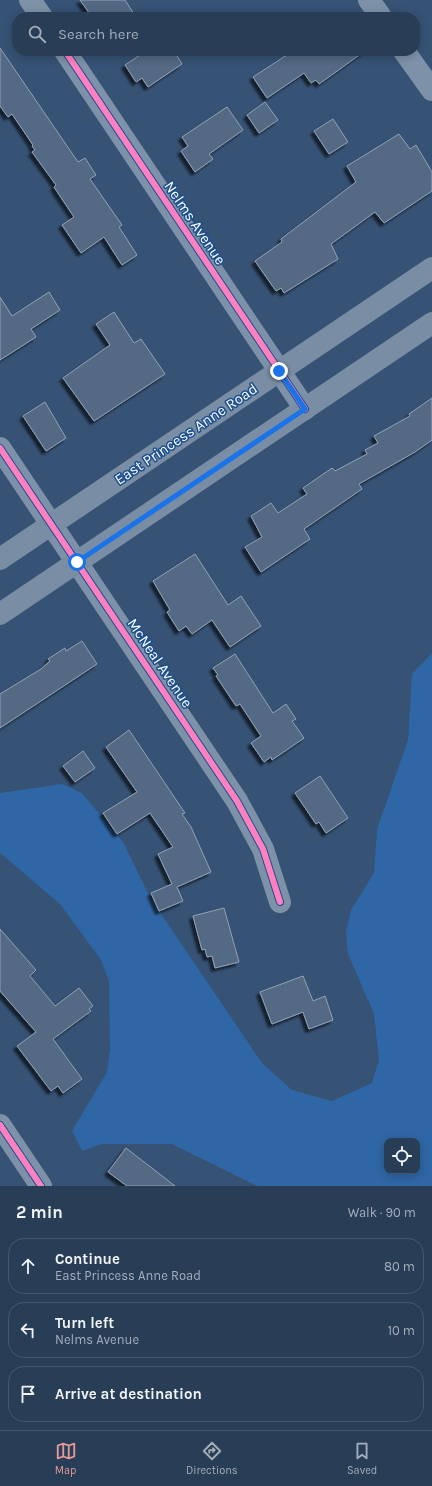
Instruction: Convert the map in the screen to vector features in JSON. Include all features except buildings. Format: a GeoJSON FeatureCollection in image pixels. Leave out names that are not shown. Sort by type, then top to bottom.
{"type":"FeatureCollection","features":[{"type":"Feature","properties":{"kind":"main road","name":"East Princess Anne Road"},"geometry":{"type":"LineString","coordinates":[[0,559],[432,268]]}},
{"type":"Feature","properties":{"kind":"main road"},"geometry":{"type":"LineString","coordinates":[[0,614],[432,323]]}},
{"type":"Feature","properties":{"kind":"street"},"geometry":{"type":"LineString","coordinates":[[30,0],[38,12]]}},
{"type":"Feature","properties":{"kind":"street"},"geometry":{"type":"LineString","coordinates":[[369,0],[377,12]]}},
{"type":"Feature","properties":{"kind":"street","name":"Nelms Avenue"},"geometry":{"type":"LineString","coordinates":[[68,56],[305,409]]}},
{"type":"Feature","properties":{"kind":"street"},"geometry":{"type":"LineString","coordinates":[[408,56],[432,90]]}},
{"type":"Feature","properties":{"kind":"street","name":"McNeal Avenue"},"geometry":{"type":"LineString","coordinates":[[0,448],[237,801],[263,849],[280,902]]}},
{"type":"Feature","properties":{"kind":"street"},"geometry":{"type":"LineString","coordinates":[[0,1125],[41,1186]]}},
{"type":"Feature","properties":{"kind":"shaded area"},"geometry":{"type":"Polygon","coordinates":[[[432,653],[432,1186],[257,1186],[172,1144],[102,1144],[82,1151],[72,1131],[107,1072],[110,1049],[109,981],[101,960],[60,904],[0,853],[0,793],[62,784],[82,793],[123,842],[151,899],[262,1063],[292,1090],[332,1101],[372,1083],[379,1060],[374,1014],[348,954],[346,932],[351,910],[374,873],[377,829],[408,740],[412,674],[432,653]]]}},
{"type":"Feature","properties":{"kind":"cycle path"},"geometry":{"type":"LineString","coordinates":[[68,56],[305,409]]}},
{"type":"Feature","properties":{"kind":"cycle path"},"geometry":{"type":"LineString","coordinates":[[0,448],[237,801],[263,849],[280,902]]}},
{"type":"Feature","properties":{"kind":"cycle path"},"geometry":{"type":"LineString","coordinates":[[0,1125],[41,1186]]}},
{"type":"Feature","properties":{"kind":"route"},"geometry":{"type":"LineString","coordinates":[[77,562],[305,409],[279,371]]}}]}
